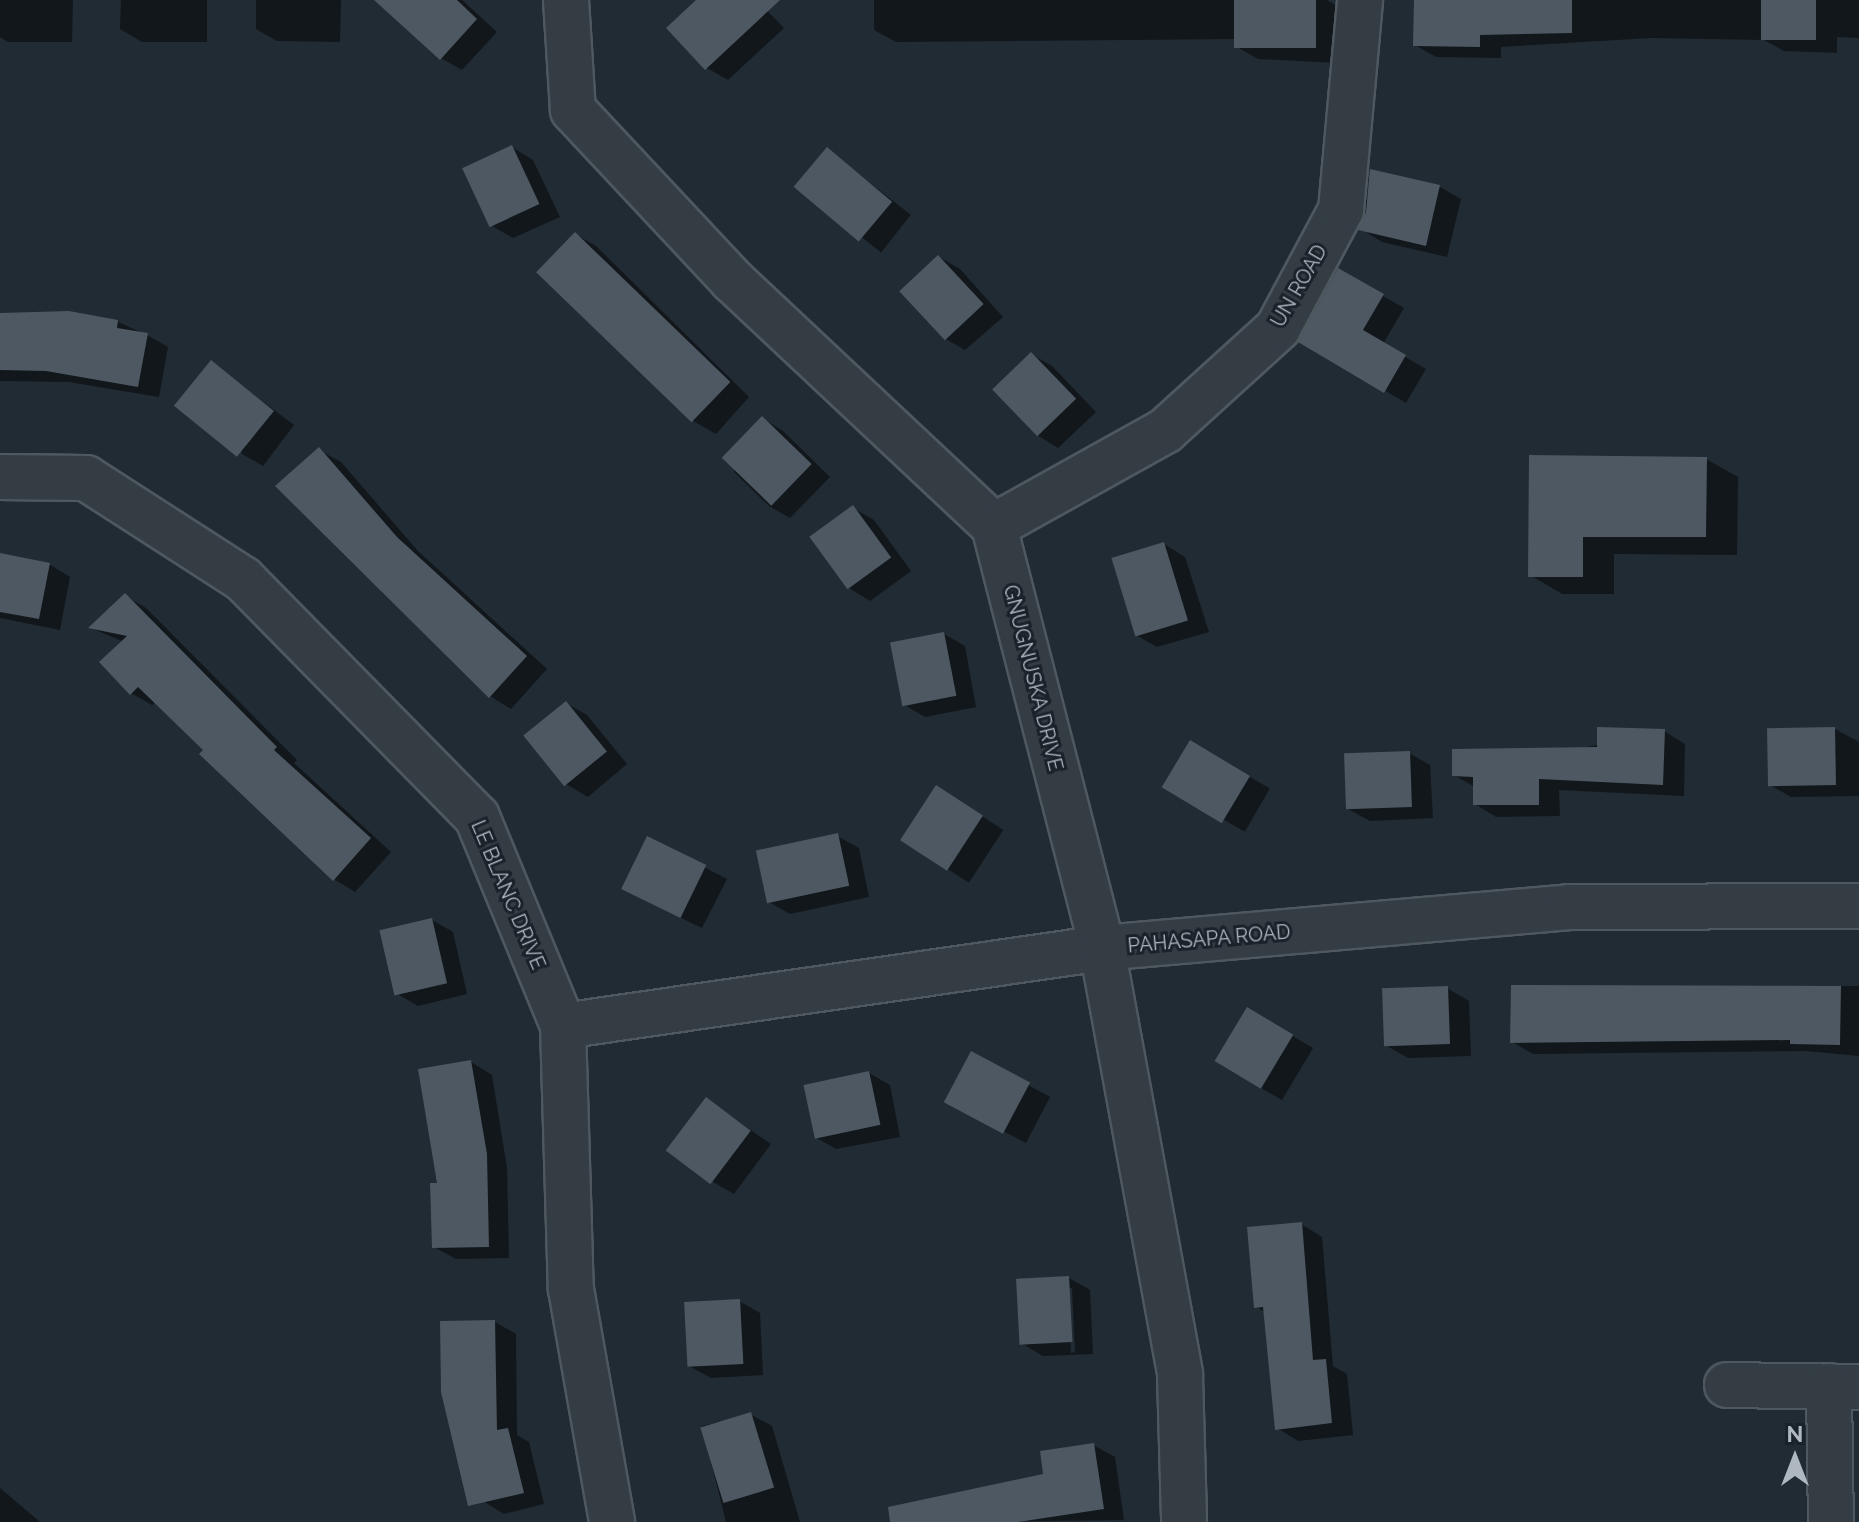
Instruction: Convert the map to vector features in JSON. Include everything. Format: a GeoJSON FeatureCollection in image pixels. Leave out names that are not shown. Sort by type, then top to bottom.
{"type":"FeatureCollection","features":[{"type":"Feature","properties":{"kind":"street"},"geometry":{"type":"LineString","coordinates":[[566,0],[573,110],[732,280],[994,526]]}},
{"type":"Feature","properties":{"kind":"street","name":"UN ROAD"},"geometry":{"type":"LineString","coordinates":[[994,526],[1165,431],[1278,328],[1341,210],[1360,0]]}},
{"type":"Feature","properties":{"kind":"street","name":"LE BLANC DRIVE"},"geometry":{"type":"LineString","coordinates":[[0,477],[86,478],[243,579],[477,817],[563,1026],[571,1289],[612,1522]]}},
{"type":"Feature","properties":{"kind":"street","name":"GNUGNUSKA DRIVE"},"geometry":{"type":"LineString","coordinates":[[994,526],[1102,948],[1180,1375],[1184,1522]]}},
{"type":"Feature","properties":{"kind":"street","name":"PAHASAPA ROAD"},"geometry":{"type":"LineString","coordinates":[[563,1026],[1102,948],[1568,907],[1859,906]]}},
{"type":"Feature","properties":{"kind":"street"},"geometry":{"type":"LineString","coordinates":[[1727,1385],[1844,1387],[1831,1522]]}},
{"type":"Feature","properties":{"kind":"building"},"geometry":{"type":"Polygon","coordinates":[[[374,0],[457,0],[477,19],[440,60],[374,0]]]}},
{"type":"Feature","properties":{"kind":"building"},"geometry":{"type":"Polygon","coordinates":[[[696,0],[780,0],[705,70],[666,28],[696,0]]]}},
{"type":"Feature","properties":{"kind":"building"},"geometry":{"type":"Polygon","coordinates":[[[1234,0],[1316,0],[1316,48],[1234,48],[1234,0]]]}},
{"type":"Feature","properties":{"kind":"building"},"geometry":{"type":"Polygon","coordinates":[[[1414,0],[1572,0],[1572,33],[1480,35],[1480,47],[1413,46],[1414,0]]]}},
{"type":"Feature","properties":{"kind":"building"},"geometry":{"type":"Polygon","coordinates":[[[1761,0],[1816,0],[1816,40],[1761,40],[1761,0]]]}},
{"type":"Feature","properties":{"kind":"building"},"geometry":{"type":"Polygon","coordinates":[[[512,145],[539,204],[490,227],[462,168],[512,145]]]}},
{"type":"Feature","properties":{"kind":"building"},"geometry":{"type":"Polygon","coordinates":[[[827,147],[892,202],[859,241],[794,187],[827,147]]]}},
{"type":"Feature","properties":{"kind":"building"},"geometry":{"type":"Polygon","coordinates":[[[1370,169],[1440,185],[1426,246],[1358,230],[1366,212],[1370,169]]]}},
{"type":"Feature","properties":{"kind":"building"},"geometry":{"type":"Polygon","coordinates":[[[575,232],[730,382],[691,422],[536,272],[575,232]]]}},
{"type":"Feature","properties":{"kind":"building"},"geometry":{"type":"Polygon","coordinates":[[[938,255],[984,304],[945,340],[899,291],[938,255]]]}},
{"type":"Feature","properties":{"kind":"building"},"geometry":{"type":"Polygon","coordinates":[[[1338,268],[1384,294],[1363,330],[1406,355],[1384,393],[1298,342],[1338,268]]]}},
{"type":"Feature","properties":{"kind":"building"},"geometry":{"type":"Polygon","coordinates":[[[69,311],[118,320],[117,328],[148,333],[138,387],[46,371],[0,370],[0,313],[69,311]]]}},
{"type":"Feature","properties":{"kind":"building"},"geometry":{"type":"Polygon","coordinates":[[[1031,352],[1076,399],[1037,436],[992,390],[1031,352]]]}},
{"type":"Feature","properties":{"kind":"building"},"geometry":{"type":"Polygon","coordinates":[[[211,360],[274,411],[237,457],[174,406],[211,360]]]}},
{"type":"Feature","properties":{"kind":"building"},"geometry":{"type":"Polygon","coordinates":[[[762,416],[812,464],[771,506],[722,458],[762,416]]]}},
{"type":"Feature","properties":{"kind":"building"},"geometry":{"type":"Polygon","coordinates":[[[319,447],[397,537],[527,656],[489,698],[275,486],[319,447]]]}},
{"type":"Feature","properties":{"kind":"building"},"geometry":{"type":"Polygon","coordinates":[[[1529,455],[1707,457],[1706,537],[1583,537],[1583,577],[1528,577],[1529,455]]]}},
{"type":"Feature","properties":{"kind":"building"},"geometry":{"type":"Polygon","coordinates":[[[853,505],[891,558],[848,589],[809,537],[853,505]]]}},
{"type":"Feature","properties":{"kind":"building"},"geometry":{"type":"Polygon","coordinates":[[[1164,542],[1188,620],[1135,636],[1111,558],[1164,542]]]}},
{"type":"Feature","properties":{"kind":"building"},"geometry":{"type":"Polygon","coordinates":[[[0,553],[50,563],[39,619],[0,612],[0,553]]]}},
{"type":"Feature","properties":{"kind":"building"},"geometry":{"type":"Polygon","coordinates":[[[125,593],[277,747],[274,750],[371,838],[333,881],[199,754],[203,750],[138,687],[130,695],[99,662],[127,636],[88,628],[125,593]]]}},
{"type":"Feature","properties":{"kind":"building"},"geometry":{"type":"Polygon","coordinates":[[[944,632],[956,696],[902,706],[890,642],[944,632]]]}},
{"type":"Feature","properties":{"kind":"building"},"geometry":{"type":"Polygon","coordinates":[[[566,701],[607,752],[564,786],[523,736],[566,701]]]}},
{"type":"Feature","properties":{"kind":"building"},"geometry":{"type":"Polygon","coordinates":[[[1597,727],[1665,729],[1663,785],[1539,779],[1539,805],[1473,805],[1473,777],[1452,776],[1452,749],[1597,747],[1597,727]]]}},
{"type":"Feature","properties":{"kind":"building"},"geometry":{"type":"Polygon","coordinates":[[[1835,727],[1836,785],[1768,786],[1767,728],[1835,727]]]}},
{"type":"Feature","properties":{"kind":"building"},"geometry":{"type":"Polygon","coordinates":[[[1190,740],[1250,776],[1222,823],[1162,787],[1190,740]]]}},
{"type":"Feature","properties":{"kind":"building"},"geometry":{"type":"Polygon","coordinates":[[[1410,751],[1412,807],[1346,809],[1344,753],[1410,751]]]}},
{"type":"Feature","properties":{"kind":"building"},"geometry":{"type":"Polygon","coordinates":[[[936,785],[983,815],[947,871],[900,840],[936,785]]]}},
{"type":"Feature","properties":{"kind":"building"},"geometry":{"type":"Polygon","coordinates":[[[838,833],[849,886],[767,903],[756,850],[838,833]]]}},
{"type":"Feature","properties":{"kind":"building"},"geometry":{"type":"Polygon","coordinates":[[[647,836],[706,865],[680,918],[621,889],[647,836]]]}},
{"type":"Feature","properties":{"kind":"building"},"geometry":{"type":"Polygon","coordinates":[[[432,918],[447,983],[394,995],[379,930],[432,918]]]}},
{"type":"Feature","properties":{"kind":"building"},"geometry":{"type":"Polygon","coordinates":[[[1511,985],[1841,986],[1840,1045],[1790,1044],[1790,1040],[1510,1043],[1511,985]]]}},
{"type":"Feature","properties":{"kind":"building"},"geometry":{"type":"Polygon","coordinates":[[[1448,986],[1450,1044],[1384,1046],[1382,988],[1448,986]]]}},
{"type":"Feature","properties":{"kind":"building"},"geometry":{"type":"Polygon","coordinates":[[[1247,1007],[1293,1035],[1261,1089],[1215,1061],[1247,1007]]]}},
{"type":"Feature","properties":{"kind":"building"},"geometry":{"type":"Polygon","coordinates":[[[971,1051],[1030,1082],[1003,1134],[944,1102],[971,1051]]]}},
{"type":"Feature","properties":{"kind":"building"},"geometry":{"type":"Polygon","coordinates":[[[471,1060],[487,1154],[489,1247],[432,1248],[430,1183],[437,1183],[418,1069],[471,1060]]]}},
{"type":"Feature","properties":{"kind":"building"},"geometry":{"type":"Polygon","coordinates":[[[869,1071],[880,1125],[815,1139],[803,1085],[869,1071]]]}},
{"type":"Feature","properties":{"kind":"building"},"geometry":{"type":"Polygon","coordinates":[[[706,1097],[751,1131],[710,1184],[666,1151],[706,1097]]]}},
{"type":"Feature","properties":{"kind":"building"},"geometry":{"type":"Polygon","coordinates":[[[1302,1222],[1313,1360],[1326,1359],[1332,1423],[1275,1430],[1263,1307],[1254,1308],[1247,1227],[1302,1222]]]}},
{"type":"Feature","properties":{"kind":"building"},"geometry":{"type":"Polygon","coordinates":[[[1069,1276],[1072,1342],[1020,1345],[1016,1279],[1069,1276]]]}},
{"type":"Feature","properties":{"kind":"building"},"geometry":{"type":"Polygon","coordinates":[[[740,1299],[743,1364],[687,1367],[684,1302],[740,1299]]]}},
{"type":"Feature","properties":{"kind":"building"},"geometry":{"type":"Polygon","coordinates":[[[495,1320],[497,1430],[508,1428],[524,1493],[468,1506],[441,1392],[440,1321],[495,1320]]]}},
{"type":"Feature","properties":{"kind":"building"},"geometry":{"type":"Polygon","coordinates":[[[751,1412],[774,1488],[723,1503],[700,1427],[751,1412]]]}},
{"type":"Feature","properties":{"kind":"building"},"geometry":{"type":"Polygon","coordinates":[[[1094,1443],[1104,1509],[1018,1522],[890,1522],[888,1507],[1043,1474],[1040,1451],[1094,1443]]]}}]}
